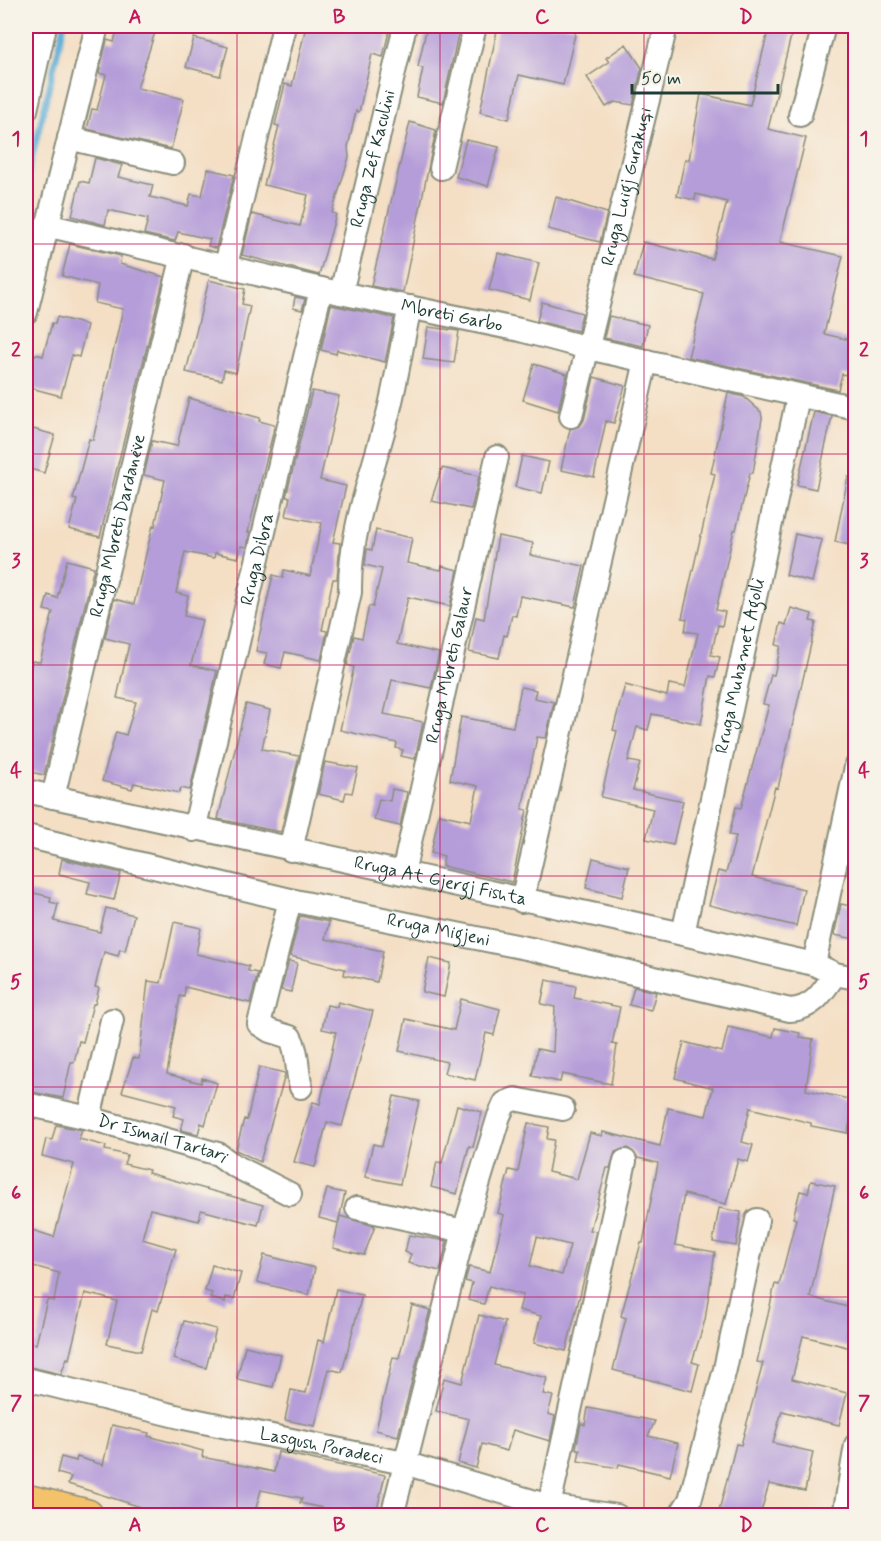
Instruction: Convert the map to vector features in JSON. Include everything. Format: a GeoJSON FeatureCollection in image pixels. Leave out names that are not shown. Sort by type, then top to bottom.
{"type":"FeatureCollection","features":[{"type":"Feature","properties":{"kind":"highway"},"geometry":{"type":"LineString","coordinates":[[26,1501],[87,1515]]}},
{"type":"Feature","properties":{"kind":"street"},"geometry":{"type":"LineString","coordinates":[[26,110],[45,26]]}},
{"type":"Feature","properties":{"kind":"street"},"geometry":{"type":"LineString","coordinates":[[26,312],[97,26]]}},
{"type":"Feature","properties":{"kind":"street"},"geometry":{"type":"LineString","coordinates":[[226,265],[284,26]]}},
{"type":"Feature","properties":{"kind":"street","name":"Rruga Zef Kaculini"},"geometry":{"type":"LineString","coordinates":[[331,291],[405,26]]}},
{"type":"Feature","properties":{"kind":"street"},"geometry":{"type":"LineString","coordinates":[[441,168],[475,26]]}},
{"type":"Feature","properties":{"kind":"street","name":"Rruga Luigj Gurakuqi"},"geometry":{"type":"LineString","coordinates":[[571,416],[666,26]]}},
{"type":"Feature","properties":{"kind":"street"},"geometry":{"type":"LineString","coordinates":[[800,115],[824,26]]}},
{"type":"Feature","properties":{"kind":"street"},"geometry":{"type":"LineString","coordinates":[[69,138],[173,164]]}},
{"type":"Feature","properties":{"kind":"street","name":"Mbreti Garbo"},"geometry":{"type":"LineString","coordinates":[[46,225],[798,397],[855,408]]}},
{"type":"Feature","properties":{"kind":"street","name":"Rruga Mbreti Dardanëve"},"geometry":{"type":"LineString","coordinates":[[53,796],[183,255]]}},
{"type":"Feature","properties":{"kind":"street","name":"Rruga Dibra"},"geometry":{"type":"LineString","coordinates":[[194,830],[331,291]]}},
{"type":"Feature","properties":{"kind":"street"},"geometry":{"type":"LineString","coordinates":[[291,850],[350,592],[350,567],[378,442],[387,416],[410,307]]}},
{"type":"Feature","properties":{"kind":"street"},"geometry":{"type":"LineString","coordinates":[[522,901],[646,362]]}},
{"type":"Feature","properties":{"kind":"street","name":"Rruga Muhamet Agolli"},"geometry":{"type":"LineString","coordinates":[[683,934],[798,397]]}},
{"type":"Feature","properties":{"kind":"street","name":"Rruga Mbreti Galaur"},"geometry":{"type":"LineString","coordinates":[[403,873],[497,457]]}},
{"type":"Feature","properties":{"kind":"street"},"geometry":{"type":"LineString","coordinates":[[814,964],[855,767]]}},
{"type":"Feature","properties":{"kind":"street","name":"Rruga At Gjergj Fishta"},"geometry":{"type":"LineString","coordinates":[[26,791],[194,830],[683,934],[814,964],[845,976]]}},
{"type":"Feature","properties":{"kind":"street","name":"Rruga Migjeni"},"geometry":{"type":"LineString","coordinates":[[26,836],[290,900],[531,949],[790,1010],[804,1010],[845,976]]}},
{"type":"Feature","properties":{"kind":"street"},"geometry":{"type":"LineString","coordinates":[[290,900],[259,1024],[270,1031],[290,1037],[296,1047],[296,1071],[301,1087]]}},
{"type":"Feature","properties":{"kind":"street"},"geometry":{"type":"LineString","coordinates":[[89,1118],[112,1020]]}},
{"type":"Feature","properties":{"kind":"street"},"geometry":{"type":"LineString","coordinates":[[392,1515],[464,1231],[505,1103],[515,1099],[563,1109]]}},
{"type":"Feature","properties":{"kind":"street","name":"Dr Ismail Tartari"},"geometry":{"type":"LineString","coordinates":[[26,1104],[89,1118],[218,1154],[233,1165],[290,1194]]}},
{"type":"Feature","properties":{"kind":"street"},"geometry":{"type":"LineString","coordinates":[[549,1506],[626,1161]]}},
{"type":"Feature","properties":{"kind":"street"},"geometry":{"type":"LineString","coordinates":[[357,1208],[464,1231]]}},
{"type":"Feature","properties":{"kind":"street"},"geometry":{"type":"LineString","coordinates":[[680,1515],[690,1500],[725,1368],[757,1220]]}},
{"type":"Feature","properties":{"kind":"street","name":"Lasgush Poradeci"},"geometry":{"type":"LineString","coordinates":[[26,1379],[184,1418],[404,1463],[549,1506],[617,1515]]}},
{"type":"Feature","properties":{"kind":"street"},"geometry":{"type":"LineString","coordinates":[[844,1515],[855,1445]]}},
{"type":"Feature","properties":{"kind":"building"},"geometry":{"type":"Polygon","coordinates":[[[118,26],[157,26],[137,88],[184,99],[171,149],[87,129],[92,109],[97,110],[106,75],[99,73],[107,40],[114,42],[118,26]]]}},
{"type":"Feature","properties":{"kind":"building"},"geometry":{"type":"Polygon","coordinates":[[[306,26],[330,26],[349,30],[350,26],[366,26],[389,31],[383,57],[372,54],[359,112],[356,111],[348,147],[349,157],[332,213],[336,214],[319,275],[242,255],[252,214],[300,226],[308,195],[264,185],[279,126],[275,125],[285,84],[292,86],[306,26]]]}},
{"type":"Feature","properties":{"kind":"building"},"geometry":{"type":"Polygon","coordinates":[[[427,26],[460,26],[443,103],[417,97],[423,68],[418,67],[427,26]]]}},
{"type":"Feature","properties":{"kind":"building"},"geometry":{"type":"Polygon","coordinates":[[[498,26],[577,26],[563,85],[519,75],[509,119],[480,112],[498,26]]]}},
{"type":"Feature","properties":{"kind":"building"},"geometry":{"type":"Polygon","coordinates":[[[769,27],[792,32],[768,129],[806,138],[780,242],[843,256],[824,334],[855,341],[855,377],[842,374],[838,390],[688,357],[704,294],[634,277],[643,242],[712,259],[727,202],[696,194],[695,200],[677,196],[685,159],[689,160],[701,94],[750,105],[769,27]]]}},
{"type":"Feature","properties":{"kind":"building"},"geometry":{"type":"Polygon","coordinates":[[[194,38],[228,47],[220,76],[186,67],[194,38]]]}},
{"type":"Feature","properties":{"kind":"building"},"geometry":{"type":"Polygon","coordinates":[[[626,44],[642,68],[633,105],[615,102],[606,107],[587,77],[609,62],[606,58],[626,44]]]}},
{"type":"Feature","properties":{"kind":"building"},"geometry":{"type":"Polygon","coordinates":[[[410,122],[436,130],[403,292],[371,286],[410,122]]]}},
{"type":"Feature","properties":{"kind":"building"},"geometry":{"type":"Polygon","coordinates":[[[466,140],[499,147],[488,186],[456,177],[466,140]]]}},
{"type":"Feature","properties":{"kind":"building"},"geometry":{"type":"Polygon","coordinates":[[[95,158],[122,165],[118,177],[153,185],[150,197],[188,206],[191,194],[202,196],[208,169],[234,175],[216,248],[208,246],[210,239],[178,232],[175,241],[144,234],[148,219],[108,210],[105,225],[72,216],[80,181],[89,183],[95,158]]]}},
{"type":"Feature","properties":{"kind":"building"},"geometry":{"type":"Polygon","coordinates":[[[556,197],[607,213],[600,242],[548,229],[556,197]]]}},
{"type":"Feature","properties":{"kind":"building"},"geometry":{"type":"Polygon","coordinates":[[[70,244],[121,256],[120,264],[164,277],[100,537],[69,529],[77,500],[73,499],[89,439],[93,440],[123,309],[95,303],[98,285],[62,276],[70,244]]]}},
{"type":"Feature","properties":{"kind":"building"},"geometry":{"type":"Polygon","coordinates":[[[498,253],[539,263],[530,300],[489,290],[498,253]]]}},
{"type":"Feature","properties":{"kind":"building"},"geometry":{"type":"Polygon","coordinates":[[[209,280],[245,289],[242,304],[250,306],[236,373],[224,370],[222,380],[186,372],[209,280]]]}},
{"type":"Feature","properties":{"kind":"building"},"geometry":{"type":"Polygon","coordinates":[[[295,297],[305,299],[302,310],[293,308],[295,297]]]}},
{"type":"Feature","properties":{"kind":"building"},"geometry":{"type":"Polygon","coordinates":[[[542,302],[582,313],[578,331],[537,321],[542,302]]]}},
{"type":"Feature","properties":{"kind":"building"},"geometry":{"type":"Polygon","coordinates":[[[331,305],[394,318],[385,362],[337,350],[336,354],[321,350],[331,305]]]}},
{"type":"Feature","properties":{"kind":"building"},"geometry":{"type":"Polygon","coordinates":[[[609,316],[648,325],[643,346],[604,338],[609,316]]]}},
{"type":"Feature","properties":{"kind":"building"},"geometry":{"type":"Polygon","coordinates":[[[57,317],[87,325],[79,357],[72,355],[61,396],[27,387],[35,354],[43,356],[52,323],[55,324],[57,317]]]}},
{"type":"Feature","properties":{"kind":"building"},"geometry":{"type":"Polygon","coordinates":[[[428,327],[459,331],[454,363],[423,359],[428,327]]]}},
{"type":"Feature","properties":{"kind":"building"},"geometry":{"type":"Polygon","coordinates":[[[534,364],[567,374],[558,411],[523,400],[534,364]]]}},
{"type":"Feature","properties":{"kind":"building"},"geometry":{"type":"Polygon","coordinates":[[[594,377],[625,386],[614,423],[606,421],[594,477],[561,470],[570,429],[580,426],[584,420],[594,377]]]}},
{"type":"Feature","properties":{"kind":"building"},"geometry":{"type":"Polygon","coordinates":[[[312,391],[339,396],[320,480],[346,486],[333,542],[340,543],[337,579],[333,579],[322,630],[327,631],[321,660],[285,652],[281,668],[264,664],[267,653],[256,651],[273,575],[283,578],[284,570],[310,576],[322,523],[286,516],[290,497],[286,497],[312,391]]]}},
{"type":"Feature","properties":{"kind":"building"},"geometry":{"type":"Polygon","coordinates":[[[728,393],[744,397],[761,412],[762,418],[753,473],[750,473],[736,530],[734,530],[716,610],[725,612],[722,626],[718,625],[711,655],[720,657],[715,677],[710,676],[701,724],[652,714],[648,730],[637,727],[628,761],[640,763],[633,790],[683,801],[673,845],[646,839],[653,809],[601,797],[617,731],[613,730],[625,685],[667,696],[669,684],[685,687],[698,633],[685,631],[687,619],[682,618],[715,474],[711,473],[728,393]]]}},
{"type":"Feature","properties":{"kind":"building"},"geometry":{"type":"Polygon","coordinates":[[[189,398],[260,418],[259,421],[274,425],[273,433],[248,532],[250,532],[247,547],[241,546],[238,558],[215,553],[214,558],[185,552],[176,593],[188,596],[184,616],[202,620],[191,665],[217,671],[190,790],[181,788],[179,793],[134,783],[132,789],[102,781],[116,732],[126,735],[136,702],[117,698],[129,644],[105,638],[114,599],[134,604],[153,525],[155,526],[165,480],[144,475],[152,441],[177,446],[189,398]]]}},
{"type":"Feature","properties":{"kind":"building"},"geometry":{"type":"Polygon","coordinates":[[[814,412],[832,416],[816,489],[797,485],[814,412]]]}},
{"type":"Feature","properties":{"kind":"building"},"geometry":{"type":"Polygon","coordinates":[[[26,427],[55,435],[44,473],[26,468],[26,427]]]}},
{"type":"Feature","properties":{"kind":"building"},"geometry":{"type":"Polygon","coordinates":[[[522,456],[549,462],[542,493],[515,487],[522,456]]]}},
{"type":"Feature","properties":{"kind":"building"},"geometry":{"type":"Polygon","coordinates":[[[442,468],[479,476],[471,509],[431,501],[442,468]]]}},
{"type":"Feature","properties":{"kind":"building"},"geometry":{"type":"Polygon","coordinates":[[[848,477],[855,477],[855,546],[835,542],[848,477]]]}},
{"type":"Feature","properties":{"kind":"building"},"geometry":{"type":"Polygon","coordinates":[[[376,530],[412,538],[407,563],[441,570],[442,566],[458,570],[450,606],[408,597],[397,644],[439,653],[431,688],[392,680],[384,714],[423,722],[415,759],[401,756],[403,750],[396,748],[397,743],[340,730],[354,667],[347,665],[354,636],[362,638],[369,606],[373,607],[382,569],[365,565],[367,549],[372,550],[376,530]]]}},
{"type":"Feature","properties":{"kind":"building"},"geometry":{"type":"Polygon","coordinates":[[[795,534],[822,540],[812,582],[786,575],[795,534]]]}},
{"type":"Feature","properties":{"kind":"building"},"geometry":{"type":"Polygon","coordinates":[[[498,536],[533,543],[530,555],[584,566],[575,607],[520,596],[516,616],[512,615],[507,636],[504,635],[499,658],[469,652],[476,617],[484,619],[498,536]]]}},
{"type":"Feature","properties":{"kind":"building"},"geometry":{"type":"Polygon","coordinates":[[[67,560],[94,567],[44,775],[26,771],[26,691],[32,661],[40,662],[53,612],[44,610],[48,595],[57,598],[67,560]]]}},
{"type":"Feature","properties":{"kind":"building"},"geometry":{"type":"Polygon","coordinates":[[[791,608],[812,614],[810,621],[816,622],[778,788],[775,787],[752,877],[804,889],[796,926],[709,905],[718,871],[726,873],[736,836],[729,835],[736,807],[741,808],[769,705],[763,704],[771,675],[774,675],[781,646],[776,645],[781,623],[786,625],[791,608]]]}},
{"type":"Feature","properties":{"kind":"building"},"geometry":{"type":"Polygon","coordinates":[[[521,687],[536,690],[534,698],[554,702],[546,738],[537,737],[522,809],[527,810],[512,882],[442,866],[444,856],[431,853],[439,814],[471,821],[478,786],[450,780],[461,717],[513,727],[521,687]]]}},
{"type":"Feature","properties":{"kind":"building"},"geometry":{"type":"Polygon","coordinates":[[[246,704],[270,710],[262,749],[299,756],[281,832],[218,819],[246,704]]]}},
{"type":"Feature","properties":{"kind":"building"},"geometry":{"type":"Polygon","coordinates":[[[325,762],[358,768],[352,793],[346,792],[344,800],[318,794],[325,762]]]}},
{"type":"Feature","properties":{"kind":"building"},"geometry":{"type":"Polygon","coordinates":[[[392,789],[407,792],[400,826],[374,820],[379,799],[390,801],[392,789]]]}},
{"type":"Feature","properties":{"kind":"building"},"geometry":{"type":"Polygon","coordinates":[[[593,858],[629,867],[622,897],[586,888],[593,858]]]}},
{"type":"Feature","properties":{"kind":"building"},"geometry":{"type":"Polygon","coordinates":[[[62,859],[121,873],[114,900],[87,894],[90,882],[59,874],[62,859]]]}},
{"type":"Feature","properties":{"kind":"building"},"geometry":{"type":"Polygon","coordinates":[[[26,891],[51,897],[50,902],[58,904],[54,921],[100,932],[106,908],[134,915],[125,951],[120,949],[118,956],[104,952],[95,987],[99,988],[95,1004],[93,1004],[83,1042],[79,1041],[74,1062],[71,1062],[63,1098],[26,1091],[26,891]]]}},
{"type":"Feature","properties":{"kind":"building"},"geometry":{"type":"Polygon","coordinates":[[[841,904],[855,907],[855,939],[834,935],[841,904]]]}},
{"type":"Feature","properties":{"kind":"building"},"geometry":{"type":"Polygon","coordinates":[[[300,916],[329,922],[325,939],[383,951],[377,982],[344,975],[345,969],[290,956],[300,916]]]}},
{"type":"Feature","properties":{"kind":"building"},"geometry":{"type":"Polygon","coordinates":[[[174,922],[201,928],[196,954],[249,966],[248,971],[258,973],[250,1003],[185,987],[184,997],[180,996],[167,1074],[201,1083],[202,1078],[217,1083],[205,1125],[201,1123],[198,1134],[181,1130],[184,1119],[173,1116],[176,1106],[122,1092],[133,1058],[139,1059],[148,981],[161,983],[174,922]]]}},
{"type":"Feature","properties":{"kind":"building"},"geometry":{"type":"Polygon","coordinates":[[[429,958],[451,963],[444,997],[422,992],[429,958]]]}},
{"type":"Feature","properties":{"kind":"building"},"geometry":{"type":"Polygon","coordinates":[[[289,961],[297,963],[291,992],[281,990],[289,961]]]}},
{"type":"Feature","properties":{"kind":"building"},"geometry":{"type":"Polygon","coordinates":[[[546,980],[576,986],[574,998],[620,1007],[612,1044],[617,1045],[611,1084],[562,1074],[560,1082],[532,1076],[537,1049],[553,1052],[555,1007],[541,1004],[546,980]]]}},
{"type":"Feature","properties":{"kind":"building"},"geometry":{"type":"Polygon","coordinates":[[[634,987],[656,992],[651,1010],[629,1005],[634,987]]]}},
{"type":"Feature","properties":{"kind":"building"},"geometry":{"type":"Polygon","coordinates":[[[461,999],[500,1009],[494,1035],[486,1033],[475,1080],[444,1073],[447,1062],[399,1051],[406,1019],[454,1030],[461,999]]]}},
{"type":"Feature","properties":{"kind":"building"},"geometry":{"type":"Polygon","coordinates":[[[338,1002],[373,1011],[342,1126],[327,1122],[315,1167],[294,1162],[313,1102],[320,1104],[336,1032],[322,1029],[327,1005],[337,1007],[338,1002]]]}},
{"type":"Feature","properties":{"kind":"building"},"geometry":{"type":"Polygon","coordinates":[[[728,1027],[773,1037],[775,1028],[800,1033],[799,1037],[813,1039],[806,1090],[854,1100],[848,1133],[811,1126],[811,1123],[750,1108],[742,1142],[753,1145],[748,1162],[738,1159],[726,1204],[684,1194],[675,1245],[715,1252],[705,1320],[692,1362],[699,1364],[692,1391],[613,1370],[626,1318],[621,1316],[641,1243],[643,1243],[658,1163],[638,1158],[628,1148],[615,1152],[610,1168],[607,1168],[590,1230],[596,1231],[566,1351],[534,1343],[541,1316],[519,1310],[523,1295],[489,1286],[484,1304],[468,1300],[472,1283],[465,1281],[469,1267],[490,1272],[504,1215],[498,1213],[509,1170],[518,1172],[528,1123],[549,1127],[547,1139],[554,1140],[548,1172],[577,1179],[590,1133],[602,1136],[603,1132],[660,1146],[668,1108],[706,1116],[713,1088],[675,1078],[684,1042],[722,1052],[728,1027]],[[537,1237],[530,1266],[562,1275],[570,1245],[537,1237]]]}},
{"type":"Feature","properties":{"kind":"building"},"geometry":{"type":"Polygon","coordinates":[[[259,1067],[285,1073],[260,1162],[236,1150],[244,1119],[247,1120],[259,1067]]]}},
{"type":"Feature","properties":{"kind":"building"},"geometry":{"type":"Polygon","coordinates":[[[394,1096],[419,1101],[400,1184],[365,1177],[373,1144],[382,1146],[394,1096]]]}},
{"type":"Feature","properties":{"kind":"building"},"geometry":{"type":"Polygon","coordinates":[[[457,1105],[482,1112],[473,1147],[469,1146],[457,1194],[431,1187],[437,1162],[442,1163],[457,1105]]]}},
{"type":"Feature","properties":{"kind":"building"},"geometry":{"type":"Polygon","coordinates":[[[56,1125],[82,1130],[79,1139],[106,1146],[105,1150],[127,1155],[124,1164],[149,1170],[148,1173],[263,1205],[258,1225],[201,1210],[199,1221],[150,1209],[142,1239],[176,1249],[158,1311],[152,1309],[141,1351],[107,1344],[117,1301],[85,1293],[69,1359],[67,1358],[61,1374],[26,1366],[26,1341],[36,1344],[47,1300],[54,1301],[59,1273],[26,1264],[26,1228],[54,1237],[74,1164],[42,1156],[46,1139],[52,1140],[56,1125]]]}},
{"type":"Feature","properties":{"kind":"building"},"geometry":{"type":"Polygon","coordinates":[[[811,1181],[835,1186],[810,1297],[855,1309],[855,1349],[803,1336],[792,1379],[847,1393],[839,1425],[782,1411],[773,1443],[813,1452],[805,1491],[769,1484],[760,1515],[718,1515],[736,1444],[741,1445],[763,1363],[757,1362],[775,1284],[779,1285],[796,1219],[793,1218],[800,1191],[808,1193],[811,1181]]]}},
{"type":"Feature","properties":{"kind":"building"},"geometry":{"type":"Polygon","coordinates":[[[327,1189],[345,1193],[338,1223],[319,1218],[327,1189]]]}},
{"type":"Feature","properties":{"kind":"building"},"geometry":{"type":"Polygon","coordinates":[[[719,1208],[741,1212],[736,1246],[713,1242],[719,1208]]]}},
{"type":"Feature","properties":{"kind":"building"},"geometry":{"type":"Polygon","coordinates":[[[340,1216],[375,1226],[364,1255],[333,1248],[340,1216]]]}},
{"type":"Feature","properties":{"kind":"building"},"geometry":{"type":"Polygon","coordinates":[[[409,1235],[447,1241],[440,1271],[408,1263],[411,1254],[405,1252],[409,1235]]]}},
{"type":"Feature","properties":{"kind":"building"},"geometry":{"type":"Polygon","coordinates":[[[264,1255],[315,1268],[309,1295],[257,1282],[264,1255]]]}},
{"type":"Feature","properties":{"kind":"building"},"geometry":{"type":"Polygon","coordinates":[[[212,1265],[241,1273],[234,1299],[226,1297],[225,1302],[210,1298],[212,1293],[205,1291],[212,1265]]]}},
{"type":"Feature","properties":{"kind":"building"},"geometry":{"type":"Polygon","coordinates":[[[336,1289],[362,1295],[342,1372],[329,1369],[315,1426],[285,1420],[291,1390],[306,1393],[318,1340],[324,1342],[336,1289]]]}},
{"type":"Feature","properties":{"kind":"building"},"geometry":{"type":"Polygon","coordinates":[[[412,1305],[430,1310],[398,1436],[376,1430],[393,1357],[399,1358],[412,1305]]]}},
{"type":"Feature","properties":{"kind":"building"},"geometry":{"type":"Polygon","coordinates":[[[479,1315],[505,1322],[494,1365],[547,1378],[543,1394],[553,1396],[548,1414],[555,1416],[550,1441],[513,1430],[507,1451],[482,1444],[476,1468],[458,1463],[469,1419],[436,1411],[444,1378],[462,1383],[479,1315]]]}},
{"type":"Feature","properties":{"kind":"building"},"geometry":{"type":"Polygon","coordinates":[[[184,1321],[216,1329],[206,1368],[173,1359],[184,1321]]]}},
{"type":"Feature","properties":{"kind":"building"},"geometry":{"type":"Polygon","coordinates":[[[245,1346],[281,1355],[273,1387],[237,1379],[245,1346]]]}},
{"type":"Feature","properties":{"kind":"building"},"geometry":{"type":"Polygon","coordinates":[[[588,1408],[655,1421],[648,1436],[678,1443],[670,1476],[619,1464],[618,1468],[578,1461],[580,1450],[576,1448],[581,1423],[585,1425],[588,1408]]]}},
{"type":"Feature","properties":{"kind":"building"},"geometry":{"type":"Polygon","coordinates":[[[112,1425],[149,1433],[148,1436],[203,1451],[202,1457],[274,1472],[278,1452],[385,1475],[376,1514],[346,1508],[345,1513],[300,1503],[302,1498],[261,1490],[254,1515],[155,1515],[143,1512],[144,1508],[68,1484],[71,1477],[57,1473],[61,1457],[76,1461],[77,1457],[103,1465],[112,1425]]]}},
{"type":"Feature","properties":{"kind":"waterway"},"geometry":{"type":"LineString","coordinates":[[26,183],[64,26]]}}]}
